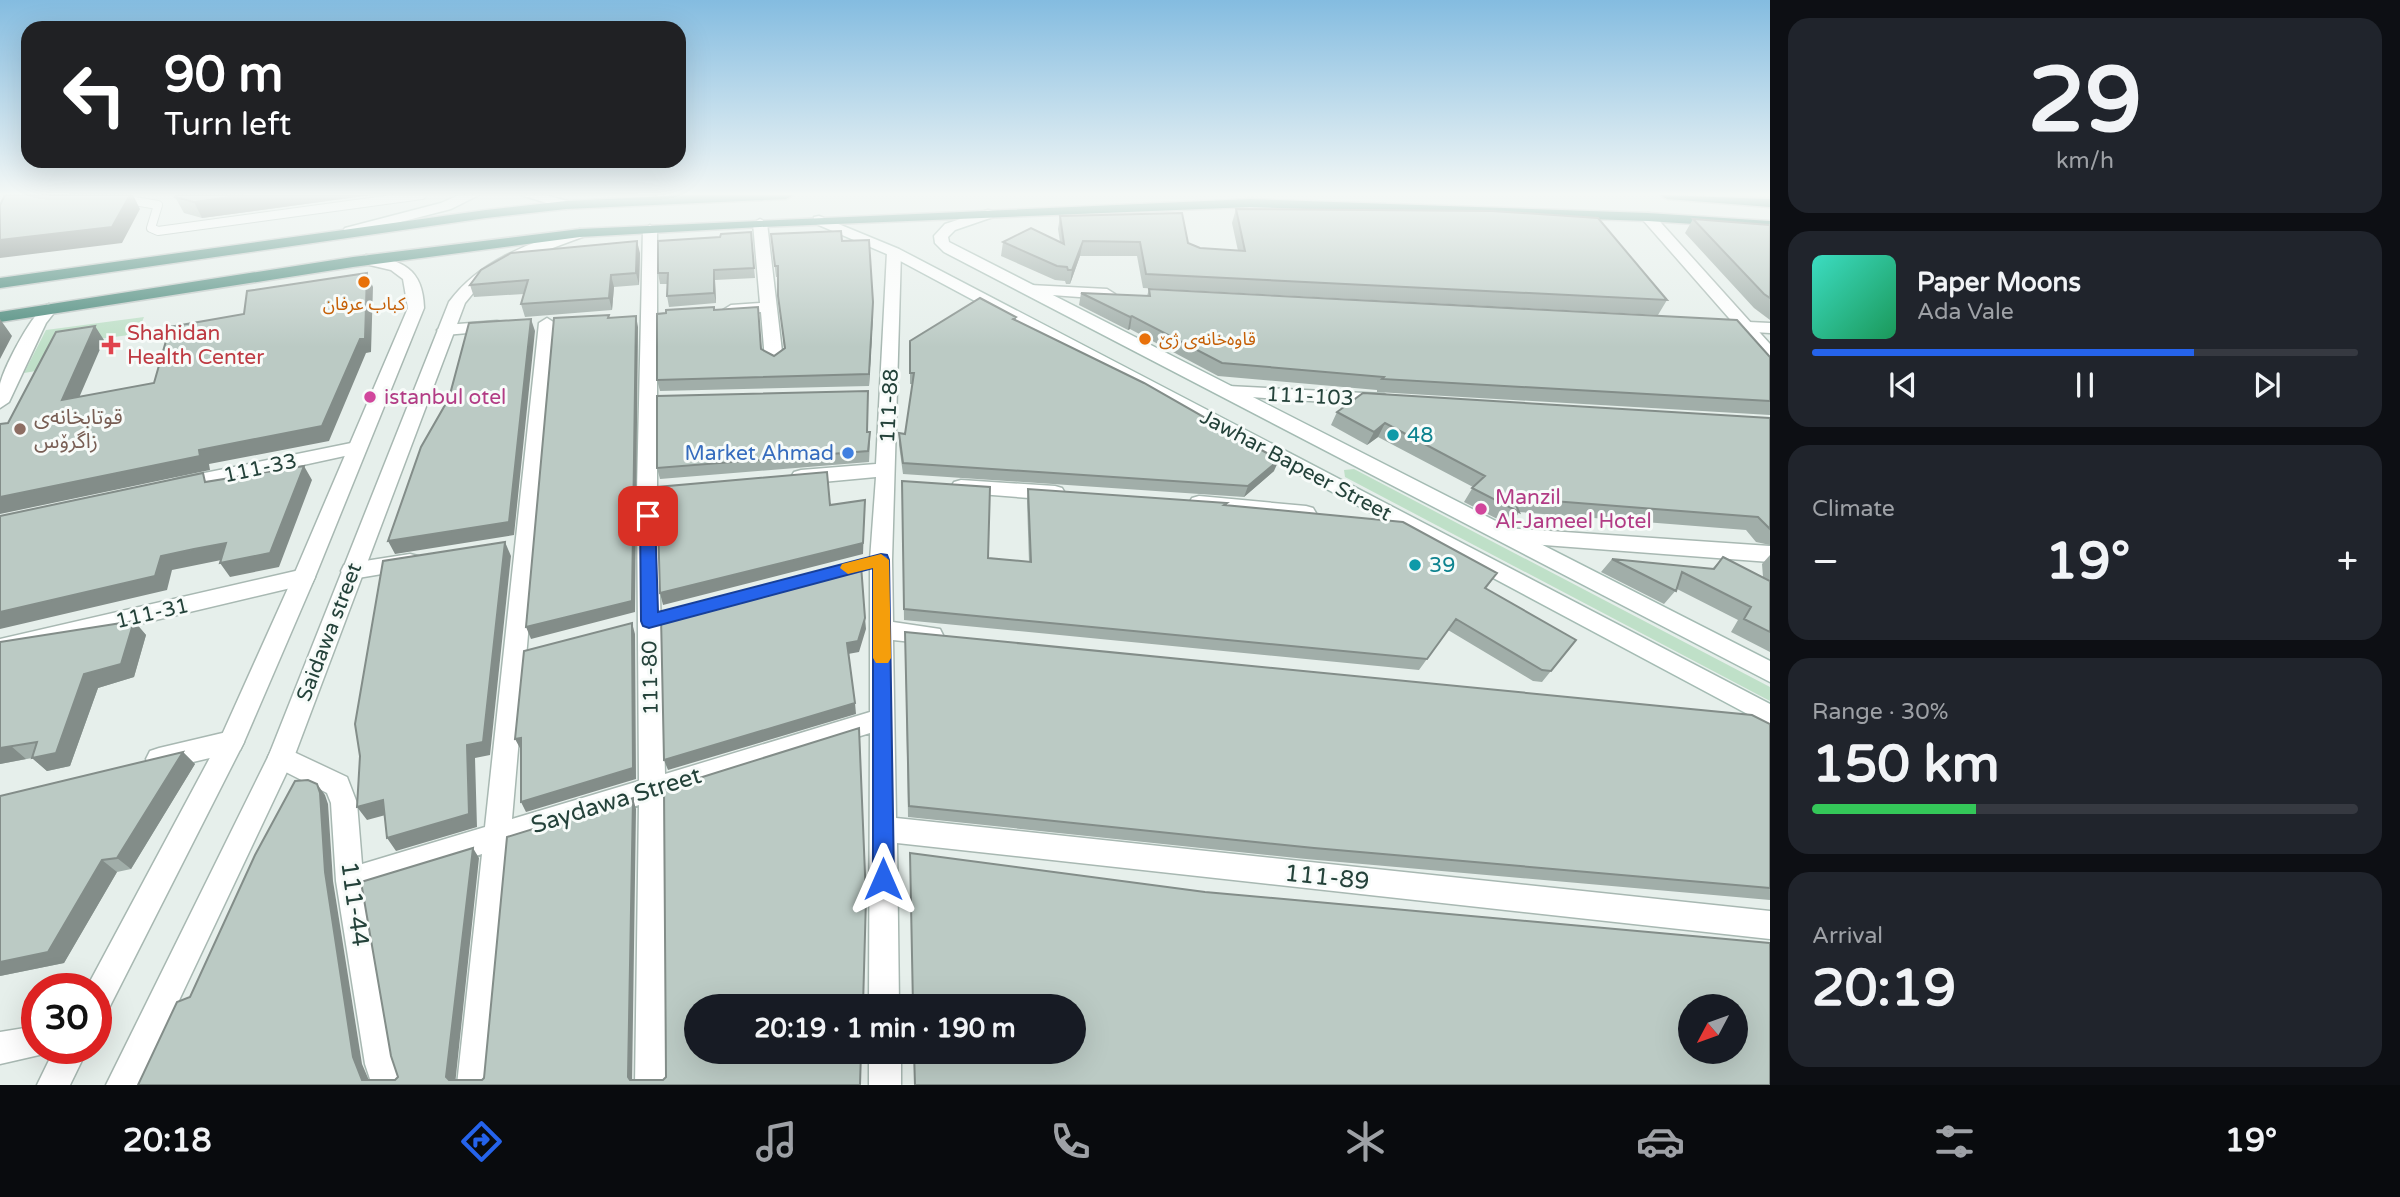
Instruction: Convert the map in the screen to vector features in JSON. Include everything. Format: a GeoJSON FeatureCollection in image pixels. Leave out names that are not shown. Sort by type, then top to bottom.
{"type":"FeatureCollection","features":[{"type":"Feature","properties":{"kind":"highway"},"geometry":{"type":"LineString","coordinates":[[0,285],[24,279],[255,246]]}},
{"type":"Feature","properties":{"kind":"highway"},"geometry":{"type":"LineString","coordinates":[[0,317],[366,260],[480,246]]}},
{"type":"Feature","properties":{"kind":"street","name":"Saidawa street"},"geometry":{"type":"LineString","coordinates":[[111,973],[231,742],[304,577],[356,448],[432,323],[457,302],[481,275],[518,255],[544,246]]}},
{"type":"Feature","properties":{"kind":"street","name":"111-80"},"geometry":{"type":"LineString","coordinates":[[650,246],[654,400],[649,621],[652,789],[651,1085]]}},
{"type":"Feature","properties":{"kind":"street"},"geometry":{"type":"LineString","coordinates":[[762,246],[774,360]]}},
{"type":"Feature","properties":{"kind":"street","name":"Jawhar Bapeer Street"},"geometry":{"type":"LineString","coordinates":[[879,246],[1770,717]]}},
{"type":"Feature","properties":{"kind":"street","name":"Jawhar Bapeer Street"},"geometry":{"type":"LineString","coordinates":[[945,246],[1770,672]]}},
{"type":"Feature","properties":{"kind":"street"},"geometry":{"type":"LineString","coordinates":[[1674,246],[1770,354]]}},
{"type":"Feature","properties":{"kind":"street","name":"111-88"},"geometry":{"type":"LineString","coordinates":[[884,994],[881,560],[890,478],[884,393],[894,252]]}},
{"type":"Feature","properties":{"kind":"street","name":"Saidawa street"},"geometry":{"type":"LineString","coordinates":[[366,260],[397,267],[411,279],[417,289],[415,308],[432,323]]}},
{"type":"Feature","properties":{"kind":"street"},"geometry":{"type":"LineString","coordinates":[[1030,290],[1126,295]]}},
{"type":"Feature","properties":{"kind":"street"},"geometry":{"type":"LineString","coordinates":[[715,311],[767,307]]}},
{"type":"Feature","properties":{"kind":"street"},"geometry":{"type":"LineString","coordinates":[[0,402],[38,323],[48,309]]}},
{"type":"Feature","properties":{"kind":"street"},"geometry":{"type":"LineString","coordinates":[[432,323],[509,326]]}},
{"type":"Feature","properties":{"kind":"street","name":"Saidawa street"},"geometry":{"type":"LineString","coordinates":[[122,1085],[281,757],[352,571],[432,323]]}},
{"type":"Feature","properties":{"kind":"street"},"geometry":{"type":"LineString","coordinates":[[473,1085],[547,323]]}},
{"type":"Feature","properties":{"kind":"street"},"geometry":{"type":"LineString","coordinates":[[1705,325],[1770,328]]}},
{"type":"Feature","properties":{"kind":"street","name":"111-103"},"geometry":{"type":"LineString","coordinates":[[1228,391],[1409,402]]}},
{"type":"Feature","properties":{"kind":"street"},"geometry":{"type":"LineString","coordinates":[[1300,467],[1331,446]]}},
{"type":"Feature","properties":{"kind":"street","name":"111-33"},"geometry":{"type":"LineString","coordinates":[[164,488],[356,448]]}},
{"type":"Feature","properties":{"kind":"street"},"geometry":{"type":"LineString","coordinates":[[780,479],[890,478]]}},
{"type":"Feature","properties":{"kind":"street"},"geometry":{"type":"LineString","coordinates":[[940,486],[1076,495]]}},
{"type":"Feature","properties":{"kind":"street"},"geometry":{"type":"LineString","coordinates":[[1185,502],[1331,516]]}},
{"type":"Feature","properties":{"kind":"street"},"geometry":{"type":"LineString","coordinates":[[1357,519],[1410,525]]}},
{"type":"Feature","properties":{"kind":"street"},"geometry":{"type":"LineString","coordinates":[[1505,535],[1770,554]]}},
{"type":"Feature","properties":{"kind":"street"},"geometry":{"type":"LineString","coordinates":[[499,547],[526,543]]}},
{"type":"Feature","properties":{"kind":"street"},"geometry":{"type":"LineString","coordinates":[[352,571],[432,558]]}},
{"type":"Feature","properties":{"kind":"street"},"geometry":{"type":"LineString","coordinates":[[855,566],[881,560]]}},
{"type":"Feature","properties":{"kind":"street","name":"111-31"},"geometry":{"type":"LineString","coordinates":[[0,648],[304,577]]}},
{"type":"Feature","properties":{"kind":"street"},"geometry":{"type":"LineString","coordinates":[[622,628],[675,614]]}},
{"type":"Feature","properties":{"kind":"street"},"geometry":{"type":"LineString","coordinates":[[882,630],[951,637]]}},
{"type":"Feature","properties":{"kind":"street"},"geometry":{"type":"LineString","coordinates":[[515,654],[542,648]]}},
{"type":"Feature","properties":{"kind":"street"},"geometry":{"type":"LineString","coordinates":[[1714,712],[1770,717]]}},
{"type":"Feature","properties":{"kind":"street","name":"Saydawa Street"},"geometry":{"type":"LineString","coordinates":[[350,881],[883,719]]}},
{"type":"Feature","properties":{"kind":"street"},"geometry":{"type":"LineString","coordinates":[[136,765],[231,742]]}},
{"type":"Feature","properties":{"kind":"street","name":"111-44"},"geometry":{"type":"LineString","coordinates":[[281,757],[338,785],[344,803],[350,881],[381,1064],[388,1085]]}},
{"type":"Feature","properties":{"kind":"street","name":"111-89"},"geometry":{"type":"LineString","coordinates":[[883,829],[1770,925]]}},
{"type":"Feature","properties":{"kind":"street"},"geometry":{"type":"LineString","coordinates":[[0,1048],[21,1045]]}},
{"type":"Feature","properties":{"kind":"street"},"geometry":{"type":"LineString","coordinates":[[53,1085],[64,1064]]}},
{"type":"Feature","properties":{"kind":"street"},"geometry":{"type":"LineString","coordinates":[[885,1064],[885,1085]]}},
{"type":"Feature","properties":{"kind":"green space"},"geometry":{"type":"Polygon","coordinates":[[[144,317],[137,334],[67,343],[42,370],[24,373],[46,330],[144,317]]]}},
{"type":"Feature","properties":{"kind":"green space"},"geometry":{"type":"Polygon","coordinates":[[[1354,469],[1770,687],[1770,701],[1345,477],[1344,470],[1354,469]]]}},
{"type":"Feature","properties":{"kind":"building"},"geometry":{"type":"Polygon","coordinates":[[[588,246],[637,246],[636,273],[611,275],[609,298],[521,304],[528,280],[470,285],[481,270],[511,253],[588,246]]]}},
{"type":"Feature","properties":{"kind":"building"},"geometry":{"type":"Polygon","coordinates":[[[658,246],[752,246],[754,268],[714,270],[714,293],[667,296],[668,273],[658,273],[658,246]]]}},
{"type":"Feature","properties":{"kind":"building"},"geometry":{"type":"Polygon","coordinates":[[[772,246],[869,246],[873,302],[869,374],[657,380],[657,314],[666,313],[666,310],[758,307],[761,349],[774,356],[785,348],[778,296],[778,266],[775,266],[772,246]]]}},
{"type":"Feature","properties":{"kind":"building"},"geometry":{"type":"Polygon","coordinates":[[[1011,246],[1081,246],[1072,270],[1011,246]]]}},
{"type":"Feature","properties":{"kind":"building"},"geometry":{"type":"Polygon","coordinates":[[[1141,246],[1194,246],[1245,251],[1244,246],[1621,246],[1667,300],[1146,274],[1141,246]]]}},
{"type":"Feature","properties":{"kind":"building"},"geometry":{"type":"Polygon","coordinates":[[[1718,246],[1770,246],[1770,298],[1718,246]]]}},
{"type":"Feature","properties":{"kind":"building"},"geometry":{"type":"Polygon","coordinates":[[[367,273],[365,339],[360,339],[322,426],[199,450],[200,456],[0,497],[0,424],[8,423],[56,332],[95,326],[62,400],[154,383],[170,327],[244,314],[247,291],[367,273]]]}},
{"type":"Feature","properties":{"kind":"building"},"geometry":{"type":"Polygon","coordinates":[[[1149,289],[1737,320],[1770,357],[1770,401],[1382,379],[1384,377],[1222,363],[1081,293],[1150,296],[1149,289]]]}},
{"type":"Feature","properties":{"kind":"building"},"geometry":{"type":"Polygon","coordinates":[[[980,298],[1016,317],[1013,319],[1144,383],[1279,460],[1248,486],[903,463],[899,433],[905,434],[914,373],[910,373],[910,341],[980,298]]]}},
{"type":"Feature","properties":{"kind":"building"},"geometry":{"type":"Polygon","coordinates":[[[609,315],[608,318],[636,316],[632,601],[526,627],[554,318],[609,315]]]}},
{"type":"Feature","properties":{"kind":"building"},"geometry":{"type":"Polygon","coordinates":[[[531,319],[509,522],[388,541],[421,447],[449,398],[469,323],[531,319]]]}},
{"type":"Feature","properties":{"kind":"building"},"geometry":{"type":"Polygon","coordinates":[[[868,391],[868,451],[657,468],[657,396],[868,391]]]}},
{"type":"Feature","properties":{"kind":"building"},"geometry":{"type":"Polygon","coordinates":[[[1363,393],[1770,418],[1770,529],[1758,517],[1513,498],[1519,512],[1472,488],[1485,476],[1385,423],[1374,432],[1337,412],[1363,393]]]}},
{"type":"Feature","properties":{"kind":"building"},"geometry":{"type":"Polygon","coordinates":[[[304,466],[270,553],[220,563],[226,543],[161,556],[155,576],[0,612],[0,516],[203,473],[205,482],[304,466]]]}},
{"type":"Feature","properties":{"kind":"building"},"geometry":{"type":"Polygon","coordinates":[[[827,472],[830,505],[865,500],[863,543],[660,593],[657,487],[827,472]]]}},
{"type":"Feature","properties":{"kind":"building"},"geometry":{"type":"Polygon","coordinates":[[[902,481],[990,487],[988,558],[1031,562],[1028,489],[1227,503],[1224,505],[1403,522],[1497,573],[1485,588],[1576,640],[1551,671],[1542,670],[1456,619],[1427,659],[904,609],[902,481]]]}},
{"type":"Feature","properties":{"kind":"building"},"geometry":{"type":"Polygon","coordinates":[[[505,542],[483,742],[467,745],[469,814],[387,838],[383,800],[357,807],[360,756],[355,724],[383,561],[505,542]]]}},
{"type":"Feature","properties":{"kind":"building"},"geometry":{"type":"Polygon","coordinates":[[[1723,557],[1770,581],[1770,632],[1744,619],[1751,607],[1682,572],[1676,591],[1612,559],[1714,569],[1723,557]]]}},
{"type":"Feature","properties":{"kind":"building"},"geometry":{"type":"Polygon","coordinates":[[[861,565],[865,618],[858,641],[847,643],[855,703],[664,760],[661,616],[861,565]]]}},
{"type":"Feature","properties":{"kind":"building"},"geometry":{"type":"Polygon","coordinates":[[[134,621],[121,664],[84,674],[56,753],[32,758],[37,742],[0,748],[0,642],[134,621]]]}},
{"type":"Feature","properties":{"kind":"building"},"geometry":{"type":"Polygon","coordinates":[[[632,623],[633,768],[521,802],[521,738],[515,739],[524,651],[632,623]]]}},
{"type":"Feature","properties":{"kind":"building"},"geometry":{"type":"Polygon","coordinates":[[[905,632],[1752,715],[1770,724],[1770,888],[1314,848],[909,806],[905,632]]]}},
{"type":"Feature","properties":{"kind":"building"},"geometry":{"type":"Polygon","coordinates":[[[859,728],[866,898],[863,994],[684,994],[684,1064],[861,1064],[860,1085],[138,1085],[177,1002],[190,997],[255,855],[295,781],[308,780],[317,784],[320,793],[325,872],[353,1057],[362,1080],[395,1080],[398,1077],[391,1056],[361,882],[473,848],[446,1077],[449,1080],[482,1080],[507,837],[633,798],[628,1077],[630,1080],[663,1080],[666,1077],[664,789],[859,728]]]}},
{"type":"Feature","properties":{"kind":"building"},"geometry":{"type":"Polygon","coordinates":[[[183,752],[117,858],[102,860],[48,952],[0,962],[0,796],[183,752]]]}},
{"type":"Feature","properties":{"kind":"building"},"geometry":{"type":"Polygon","coordinates":[[[910,853],[1205,892],[1770,943],[1770,1085],[915,1085],[914,1064],[1086,1064],[1086,994],[913,994],[910,853]]]}},
{"type":"Feature","properties":{"kind":"slow traffic"},"geometry":{"type":"LineString","coordinates":[[848,568],[881,560],[882,658]]}},
{"type":"Feature","properties":{"kind":"place","name":"كباب عرفان"},"geometry":{"type":"Point","coordinates":[364,282]}},
{"type":"Feature","properties":{"kind":"place","name":"قاوەخانەی ژێ"},"geometry":{"type":"Point","coordinates":[1145,339]}},
{"type":"Feature","properties":{"kind":"place","name":"Shahidan Health Center"},"geometry":{"type":"Point","coordinates":[111,345]}},
{"type":"Feature","properties":{"kind":"place","name":"istanbul otel"},"geometry":{"type":"Point","coordinates":[370,397]}},
{"type":"Feature","properties":{"kind":"place","name":"قوتابخانەی زاگرۆس"},"geometry":{"type":"Point","coordinates":[20,429]}},
{"type":"Feature","properties":{"kind":"place","name":"48"},"geometry":{"type":"Point","coordinates":[1393,435]}},
{"type":"Feature","properties":{"kind":"place","name":"Market Ahmad"},"geometry":{"type":"Point","coordinates":[848,453]}},
{"type":"Feature","properties":{"kind":"place","name":"Manzil Al-Jameel Hotel"},"geometry":{"type":"Point","coordinates":[1481,509]}},
{"type":"Feature","properties":{"kind":"place","name":"39"},"geometry":{"type":"Point","coordinates":[1415,565]}},
{"type":"Feature","properties":{"kind":"route"},"geometry":{"type":"LineString","coordinates":[[648,516],[649,621],[881,560],[883,879]]}}]}
